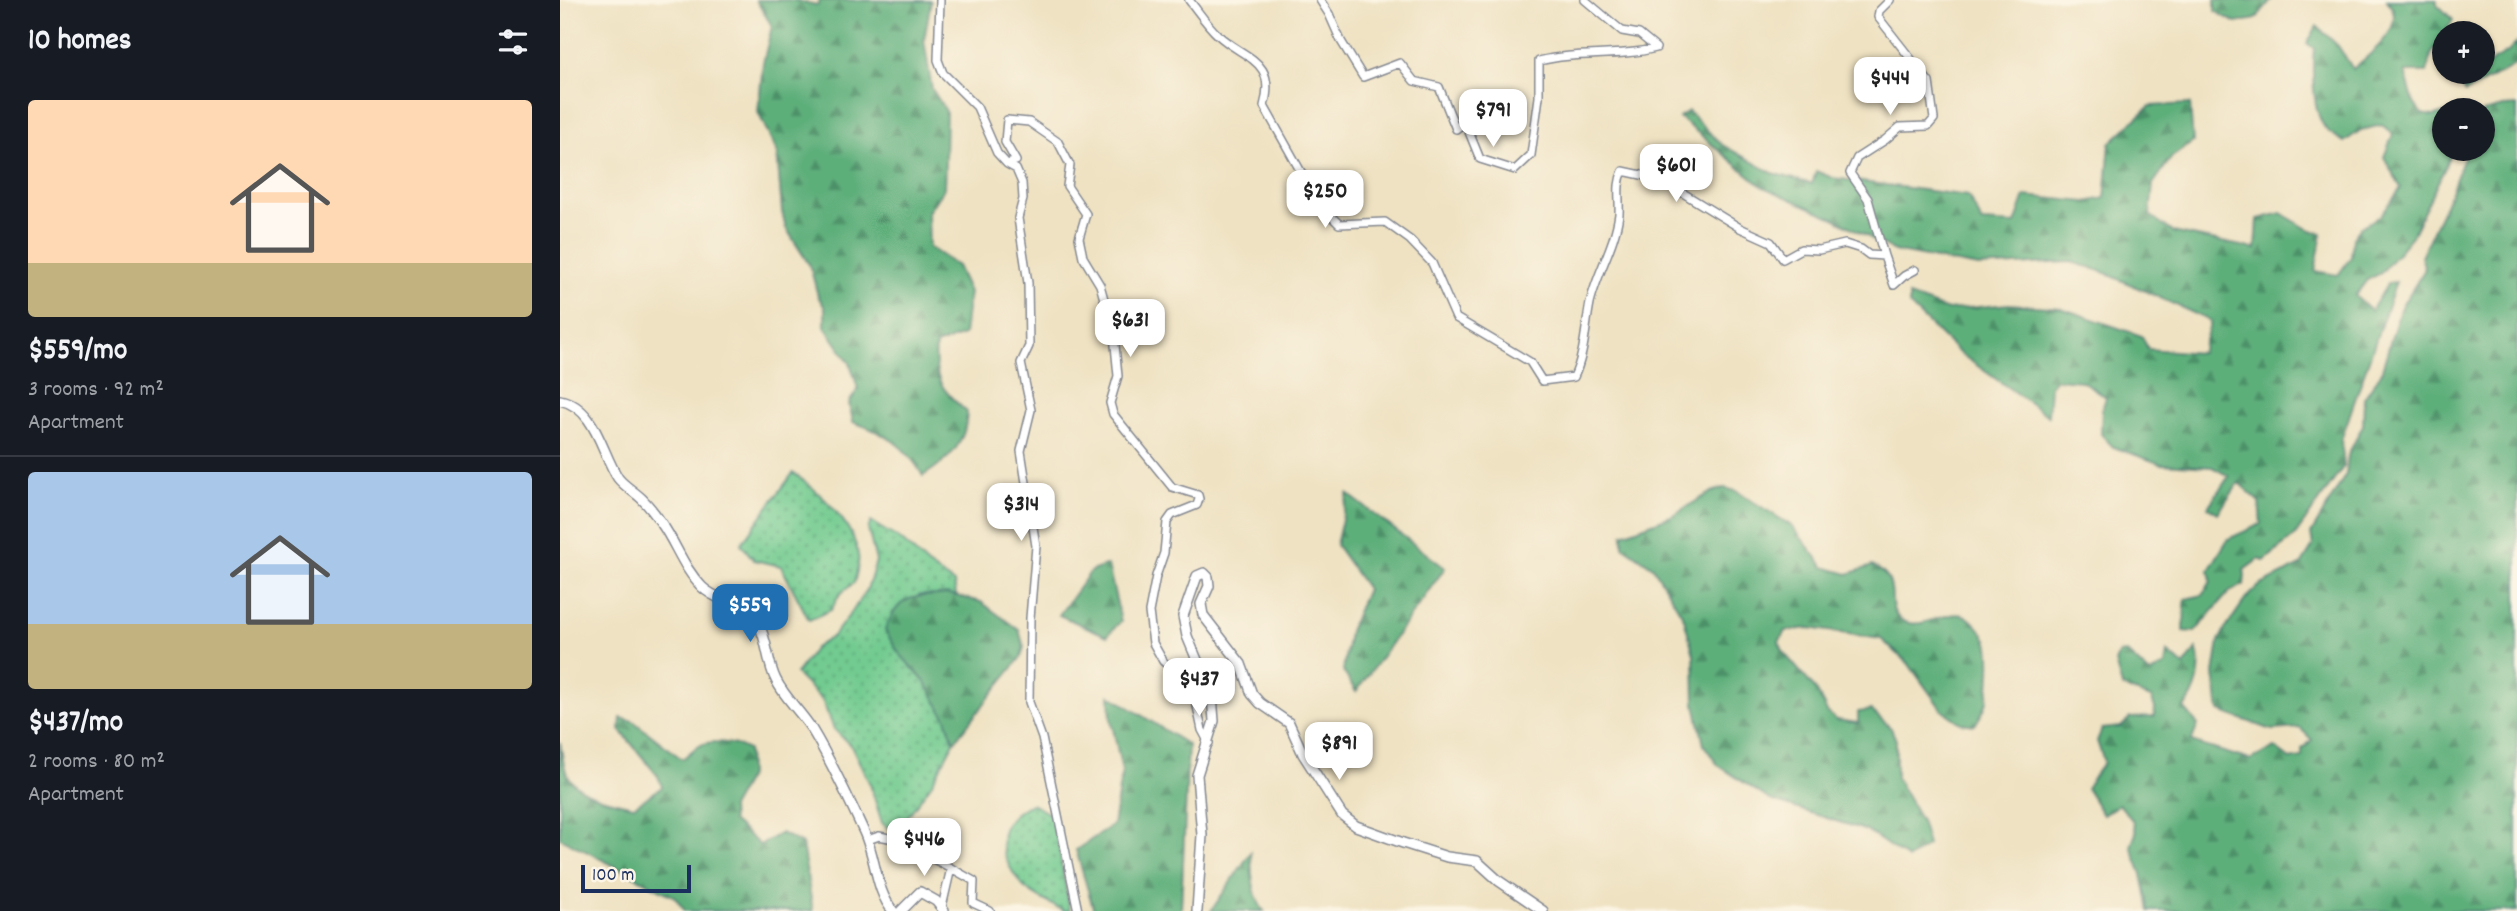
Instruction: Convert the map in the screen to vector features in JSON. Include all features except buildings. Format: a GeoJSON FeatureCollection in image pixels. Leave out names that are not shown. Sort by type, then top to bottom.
{"type":"FeatureCollection","features":[{"type":"Feature","properties":{"kind":"main road"},"geometry":{"type":"LineString","coordinates":[[560,400],[574,406],[594,425],[603,450],[620,480],[643,500],[662,524],[695,580],[705,590],[751,615],[759,624],[775,678],[791,705],[809,725],[868,839],[885,902],[893,911]]}},
{"type":"Feature","properties":{"kind":"main road"},"geometry":{"type":"LineString","coordinates":[[1197,911],[1202,835],[1197,775],[1214,721],[1212,696],[1187,636],[1183,616],[1198,576],[1204,573],[1208,577],[1209,586],[1201,604],[1203,615],[1241,664],[1252,694],[1260,704],[1289,723],[1303,754],[1342,815],[1356,825],[1403,843],[1447,857],[1477,861],[1499,881],[1543,911]]}},
{"type":"Feature","properties":{"kind":"main road"},"geometry":{"type":"LineString","coordinates":[[901,911],[920,892],[936,901],[943,909]]}},
{"type":"Feature","properties":{"kind":"street"},"geometry":{"type":"LineString","coordinates":[[940,0],[938,60],[943,73],[977,107],[997,153],[1016,169],[1022,183],[1023,199],[1018,218],[1028,283],[1029,346],[1021,363],[1031,410],[1021,451],[1036,546],[1030,618],[1028,702],[1042,737],[1078,911]]}},
{"type":"Feature","properties":{"kind":"street"},"geometry":{"type":"LineString","coordinates":[[1189,0],[1218,36],[1249,55],[1266,76],[1269,87],[1264,106],[1305,179],[1326,191],[1330,215],[1339,224],[1385,222],[1410,240],[1432,263],[1456,318],[1530,362],[1542,381],[1574,377],[1581,361],[1591,301],[1619,214],[1619,180],[1623,172],[1660,178],[1740,228],[1772,242],[1783,259],[1801,249],[1819,250],[1845,244],[1870,255],[1884,256]]}},
{"type":"Feature","properties":{"kind":"street"},"geometry":{"type":"LineString","coordinates":[[1320,0],[1363,77],[1400,63],[1414,81],[1439,88],[1456,129],[1465,122],[1480,159],[1515,170],[1531,155],[1539,97],[1539,61],[1552,57],[1632,54],[1656,48],[1639,34],[1622,31],[1585,0]]}},
{"type":"Feature","properties":{"kind":"street"},"geometry":{"type":"LineString","coordinates":[[1890,0],[1879,11],[1878,17],[1929,82],[1934,119],[1928,126],[1900,127],[1857,158],[1850,173],[1868,199],[1894,285],[1915,270]]}},
{"type":"Feature","properties":{"kind":"street"},"geometry":{"type":"LineString","coordinates":[[1007,164],[1016,161],[1005,142],[1007,120],[1029,122],[1058,142],[1066,154],[1070,165],[1067,186],[1086,214],[1079,238],[1083,257],[1100,285],[1114,335],[1118,376],[1110,403],[1112,414],[1172,487],[1198,495],[1197,505],[1172,515],[1167,522],[1164,553],[1149,612],[1153,643],[1163,661],[1183,680],[1195,697],[1202,730],[1209,743]]}},
{"type":"Feature","properties":{"kind":"street"},"geometry":{"type":"LineString","coordinates":[[868,839],[878,836],[894,839],[974,881],[972,903],[990,911]]}},
{"type":"Feature","properties":{"kind":"street"},"geometry":{"type":"LineString","coordinates":[[943,909],[951,868]]}},
{"type":"Feature","properties":{"kind":"green space"},"geometry":{"type":"Polygon","coordinates":[[[756,0],[793,0],[818,5],[820,0],[931,1],[924,40],[932,89],[946,111],[944,188],[928,212],[929,247],[957,266],[969,292],[964,335],[936,345],[935,357],[938,376],[945,390],[967,412],[964,434],[955,450],[923,476],[902,448],[875,431],[853,422],[849,403],[858,389],[850,363],[825,327],[825,308],[818,296],[810,266],[786,228],[777,152],[758,112],[763,63],[772,26],[756,0]]]}},
{"type":"Feature","properties":{"kind":"green space"},"geometry":{"type":"Polygon","coordinates":[[[2215,0],[2271,0],[2256,19],[2236,23],[2215,11],[2215,0]]]}},
{"type":"Feature","properties":{"kind":"green space"},"geometry":{"type":"Polygon","coordinates":[[[2387,0],[2437,0],[2437,4],[2453,20],[2432,21],[2432,53],[2427,72],[2405,72],[2414,103],[2422,114],[2432,116],[2432,161],[2448,161],[2412,236],[2381,273],[2367,280],[2355,296],[2371,311],[2388,283],[2396,282],[2341,440],[2344,466],[2294,537],[2264,561],[2259,559],[2244,570],[2244,585],[2230,591],[2195,632],[2184,631],[2185,599],[2203,595],[2211,581],[2209,570],[2228,539],[2261,524],[2259,501],[2239,483],[2218,513],[2208,507],[2229,476],[2212,467],[2161,464],[2113,447],[2101,434],[2102,410],[2106,397],[2082,381],[2056,379],[2050,386],[2048,416],[1958,352],[1909,305],[1909,296],[1948,310],[2009,304],[2061,308],[2142,336],[2148,349],[2201,353],[2211,321],[2101,271],[2071,262],[1978,267],[1894,251],[1836,219],[1763,187],[1679,117],[1688,111],[1721,144],[1773,173],[1812,184],[1816,171],[1833,178],[1968,196],[1982,222],[2015,224],[2025,196],[2086,202],[2105,198],[2110,143],[2150,106],[2190,104],[2193,142],[2172,157],[2153,184],[2150,215],[2173,232],[2256,249],[2258,219],[2281,213],[2322,234],[2315,271],[2338,275],[2351,257],[2353,238],[2361,227],[2380,216],[2401,188],[2384,157],[2393,134],[2382,125],[2361,130],[2344,142],[2330,133],[2321,122],[2313,79],[2314,48],[2307,44],[2317,26],[2338,46],[2353,69],[2385,38],[2394,20],[2393,10],[2387,0]]]}},
{"type":"Feature","properties":{"kind":"green space"},"geometry":{"type":"Polygon","coordinates":[[[2517,43],[2517,64],[2495,76],[2495,60],[2517,43]]]}},
{"type":"Feature","properties":{"kind":"green space"},"geometry":{"type":"Polygon","coordinates":[[[2459,84],[2481,84],[2465,93],[2459,84]]]}},
{"type":"Feature","properties":{"kind":"green space"},"geometry":{"type":"Polygon","coordinates":[[[2517,106],[2517,911],[2149,911],[2142,874],[2131,846],[2136,833],[2133,821],[2119,804],[2103,815],[2086,788],[2104,762],[2097,741],[2102,729],[2121,727],[2130,718],[2154,717],[2155,708],[2151,698],[2122,687],[2115,662],[2119,654],[2127,653],[2150,674],[2165,665],[2167,652],[2184,666],[2196,649],[2198,680],[2184,708],[2198,725],[2191,742],[2250,760],[2275,748],[2290,759],[2302,757],[2302,749],[2312,740],[2300,728],[2272,730],[2219,711],[2214,674],[2219,641],[2245,600],[2259,586],[2301,565],[2313,546],[2311,534],[2346,474],[2348,455],[2363,425],[2364,398],[2381,373],[2400,309],[2425,269],[2421,256],[2462,161],[2495,161],[2495,109],[2517,106]]]}},
{"type":"Feature","properties":{"kind":"green space"},"geometry":{"type":"Polygon","coordinates":[[[793,473],[813,488],[842,519],[855,543],[858,558],[854,583],[840,594],[831,610],[809,620],[781,566],[754,560],[741,544],[793,473]]]}},
{"type":"Feature","properties":{"kind":"green space"},"geometry":{"type":"Polygon","coordinates":[[[1724,488],[1736,491],[1792,526],[1824,567],[1848,574],[1872,566],[1882,572],[1891,585],[1893,606],[1900,619],[1915,624],[1948,615],[1963,615],[1974,623],[1986,639],[1989,648],[1990,680],[1985,708],[1975,725],[1961,723],[1942,710],[1908,663],[1881,639],[1809,628],[1785,631],[1779,642],[1784,653],[1816,690],[1827,712],[1837,720],[1858,723],[1858,712],[1871,710],[1891,728],[1896,740],[1896,778],[1921,821],[1928,845],[1908,859],[1867,831],[1770,800],[1718,765],[1704,745],[1695,705],[1694,655],[1684,618],[1653,567],[1623,546],[1623,534],[1671,516],[1724,488]]]}},
{"type":"Feature","properties":{"kind":"green space"},"geometry":{"type":"Polygon","coordinates":[[[1348,494],[1445,568],[1356,692],[1343,671],[1349,631],[1367,589],[1336,545],[1348,494]]]}},
{"type":"Feature","properties":{"kind":"green space"},"geometry":{"type":"Polygon","coordinates":[[[871,522],[901,540],[928,565],[954,583],[956,595],[919,595],[885,630],[898,652],[926,683],[946,718],[954,742],[932,783],[895,834],[882,823],[870,784],[852,747],[834,729],[822,700],[796,674],[815,648],[833,636],[868,587],[876,561],[868,529],[871,522]]]}},
{"type":"Feature","properties":{"kind":"green space"},"geometry":{"type":"Polygon","coordinates":[[[1108,565],[1121,621],[1107,636],[1059,615],[1091,571],[1108,565]]]}},
{"type":"Feature","properties":{"kind":"green space"},"geometry":{"type":"Polygon","coordinates":[[[948,594],[981,602],[1019,630],[1024,647],[1021,657],[954,742],[946,718],[926,683],[898,652],[885,630],[896,609],[909,599],[948,594]]]}},
{"type":"Feature","properties":{"kind":"green space"},"geometry":{"type":"Polygon","coordinates":[[[1110,695],[1188,745],[1181,911],[1094,911],[1076,850],[1113,825],[1122,771],[1111,719],[1110,695]]]}},
{"type":"Feature","properties":{"kind":"green space"},"geometry":{"type":"Polygon","coordinates":[[[621,718],[633,721],[682,759],[698,746],[713,742],[738,745],[748,750],[749,776],[731,808],[732,821],[760,845],[781,833],[802,844],[813,911],[685,911],[675,897],[560,838],[560,742],[568,776],[588,793],[634,806],[662,787],[658,776],[620,730],[621,718]]]}},
{"type":"Feature","properties":{"kind":"green space"},"geometry":{"type":"Polygon","coordinates":[[[1032,804],[1053,816],[1070,911],[1065,911],[1026,889],[1014,874],[1004,851],[1002,840],[1009,820],[1032,804]]]}},
{"type":"Feature","properties":{"kind":"green space"},"geometry":{"type":"Polygon","coordinates":[[[1251,852],[1255,891],[1264,911],[1211,911],[1251,852]]]}}]}
